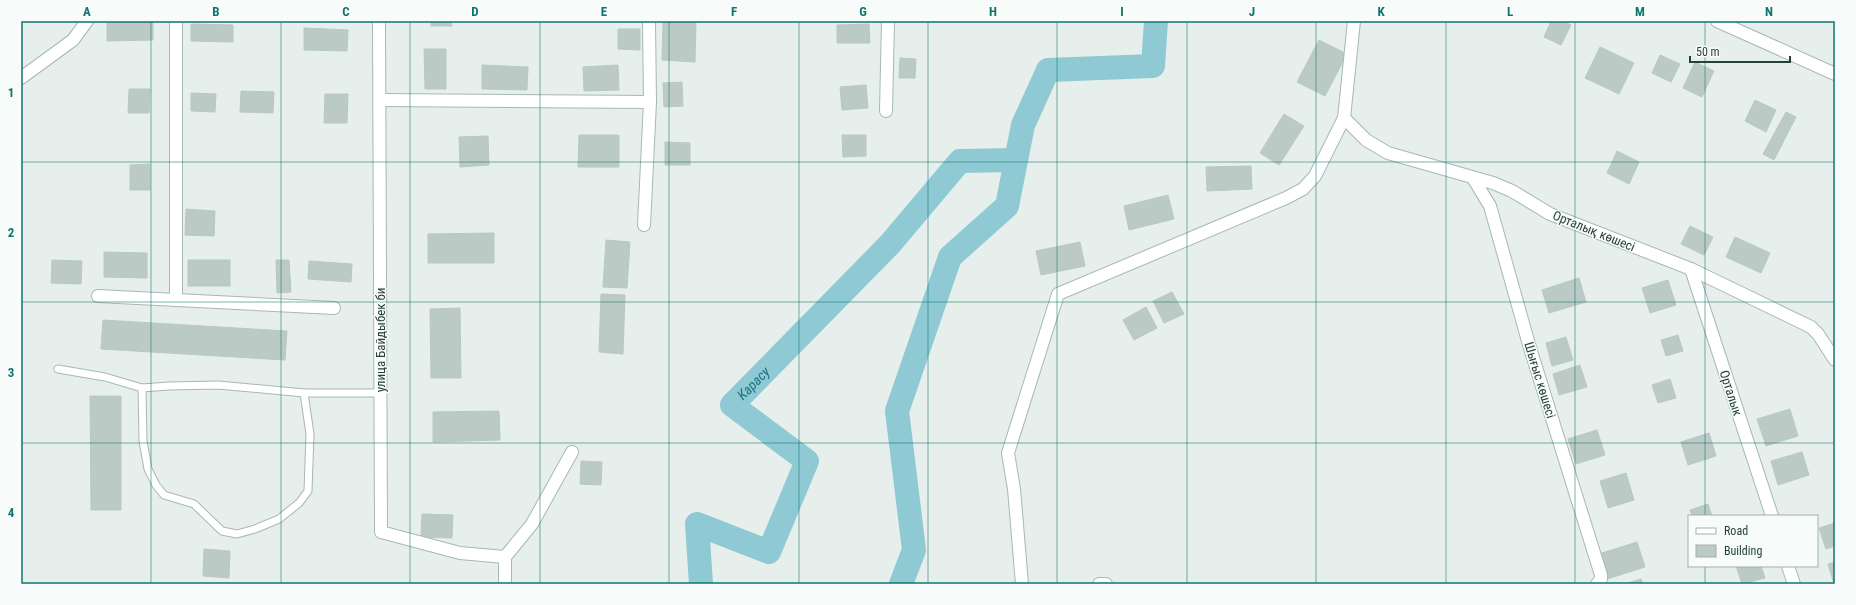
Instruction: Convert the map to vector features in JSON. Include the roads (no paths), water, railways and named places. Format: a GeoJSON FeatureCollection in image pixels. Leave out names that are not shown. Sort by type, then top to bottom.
{"type":"FeatureCollection","features":[{"type":"Feature","properties":{"kind":"street"},"geometry":{"type":"LineString","coordinates":[[21,78],[73,40],[87,21]]}},
{"type":"Feature","properties":{"kind":"street"},"geometry":{"type":"LineString","coordinates":[[176,21],[176,300]]}},
{"type":"Feature","properties":{"kind":"street","name":"улица Байдыбек би"},"geometry":{"type":"LineString","coordinates":[[379,21],[380,532],[460,553],[505,557]]}},
{"type":"Feature","properties":{"kind":"street"},"geometry":{"type":"LineString","coordinates":[[644,225],[650,102],[649,21]]}},
{"type":"Feature","properties":{"kind":"street"},"geometry":{"type":"LineString","coordinates":[[886,111],[888,21]]}},
{"type":"Feature","properties":{"kind":"street"},"geometry":{"type":"LineString","coordinates":[[1022,584],[1014,489],[1008,453],[1058,294],[1286,198],[1303,189],[1315,176],[1344,118],[1354,21]]}},
{"type":"Feature","properties":{"kind":"street"},"geometry":{"type":"LineString","coordinates":[[1717,21],[1835,74]]}},
{"type":"Feature","properties":{"kind":"street"},"geometry":{"type":"LineString","coordinates":[[380,100],[650,102]]}},
{"type":"Feature","properties":{"kind":"street","name":"Орталық көшесі"},"geometry":{"type":"LineString","coordinates":[[1344,118],[1366,140],[1388,153],[1493,183],[1512,191],[1550,214],[1578,227],[1690,269],[1810,327],[1818,334],[1835,360]]}},
{"type":"Feature","properties":{"kind":"street","name":"Шығыс көшесі"},"geometry":{"type":"LineString","coordinates":[[1473,178],[1490,206],[1530,348],[1600,575],[1601,579],[1597,584]]}},
{"type":"Feature","properties":{"kind":"street","name":"Орталык"},"geometry":{"type":"LineString","coordinates":[[1690,269],[1772,515]]}},
{"type":"Feature","properties":{"kind":"street"},"geometry":{"type":"LineString","coordinates":[[98,296],[334,308]]}},
{"type":"Feature","properties":{"kind":"street"},"geometry":{"type":"LineString","coordinates":[[505,584],[505,557],[532,524],[572,452]]}},
{"type":"Feature","properties":{"kind":"street"},"geometry":{"type":"LineString","coordinates":[[1788,567],[1794,584]]}},
{"type":"Feature","properties":{"kind":"street"},"geometry":{"type":"LineString","coordinates":[[1099,584],[1106,584]]}},
{"type":"Feature","properties":{"kind":"lane"},"geometry":{"type":"LineString","coordinates":[[58,369],[105,378],[142,388],[218,385],[304,393],[380,393]]}},
{"type":"Feature","properties":{"kind":"lane"},"geometry":{"type":"LineString","coordinates":[[142,388],[143,441],[148,469],[156,485],[164,495],[194,504],[222,531],[237,534],[255,529],[279,519],[298,503],[308,491],[310,434],[304,393]]}},
{"type":"Feature","properties":{"kind":"waterway"},"geometry":{"type":"LineString","coordinates":[[901,584],[914,550],[897,411],[950,257],[1007,206],[1023,125],[1048,70],[1153,66],[1156,21]]}},
{"type":"Feature","properties":{"kind":"waterway","name":"Карасу"},"geometry":{"type":"LineString","coordinates":[[701,584],[697,524],[769,552],[807,461],[732,405],[890,244],[960,161],[1016,160]]}}]}
